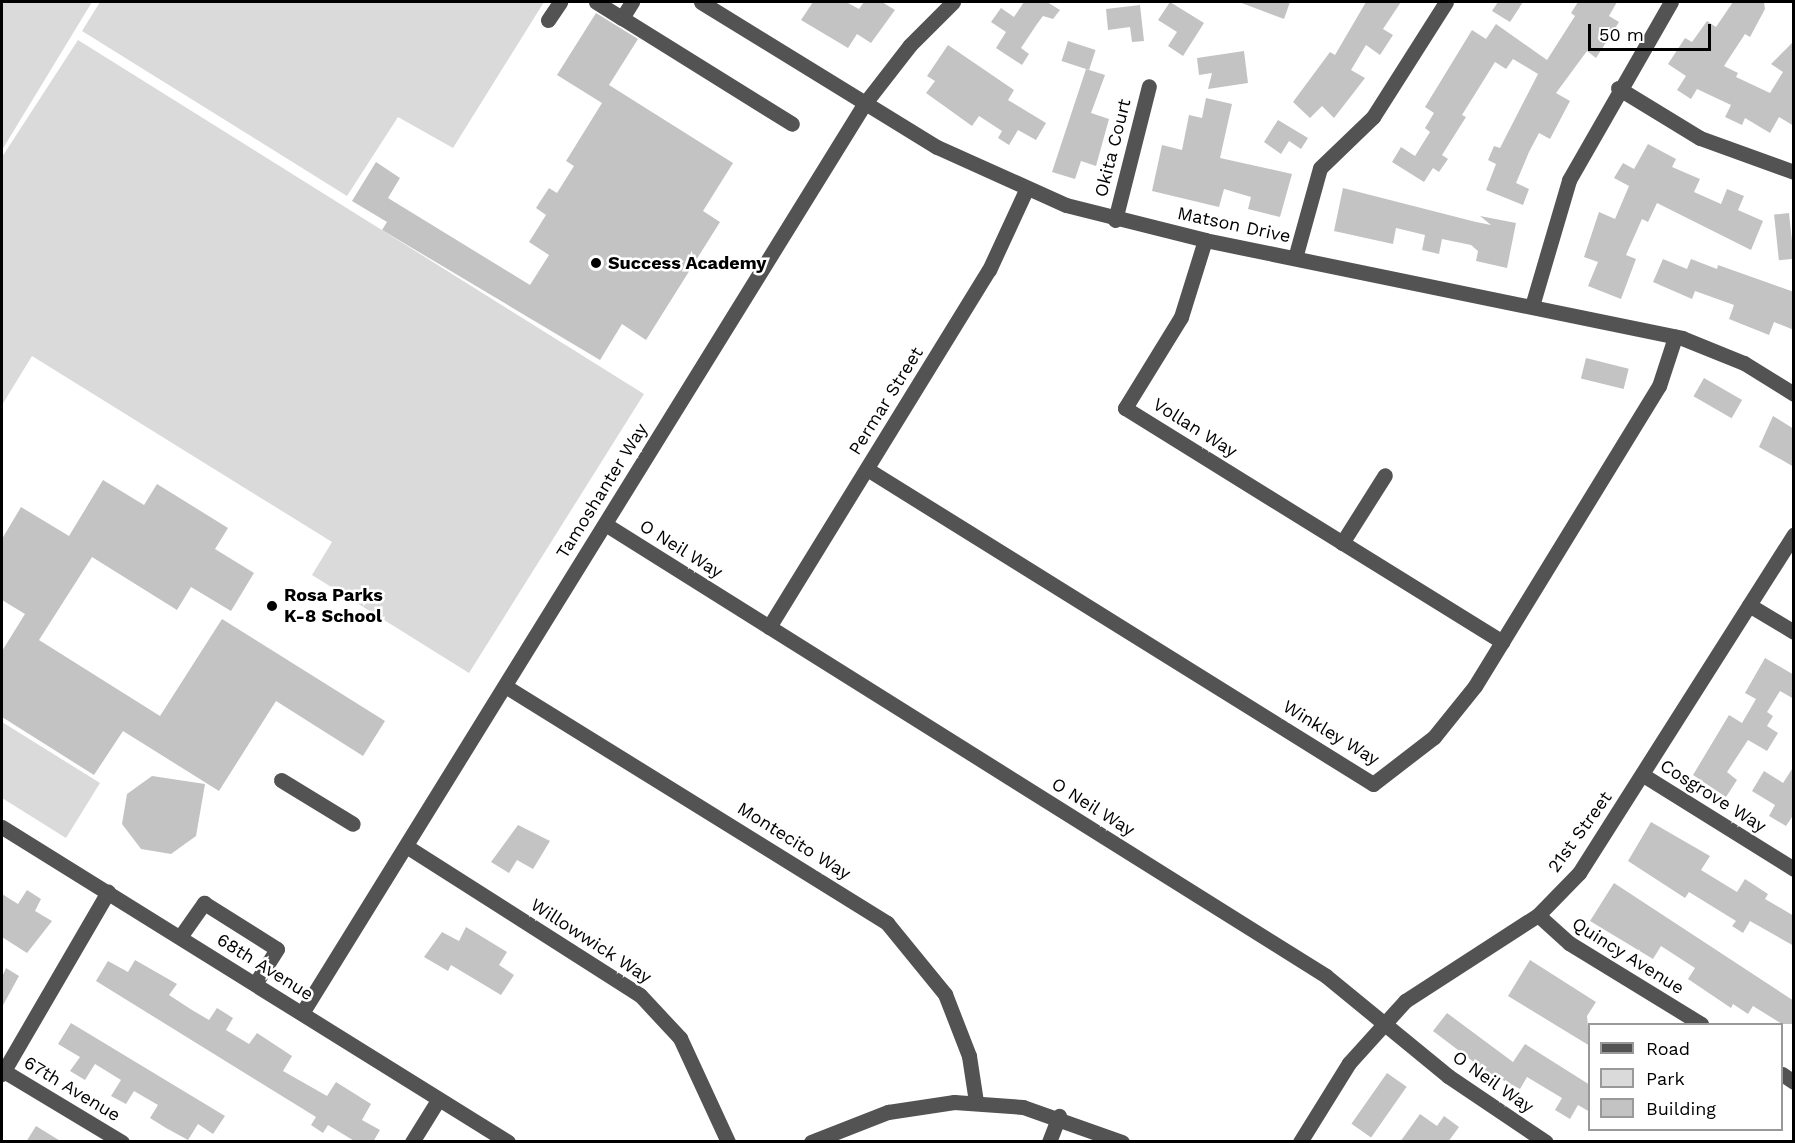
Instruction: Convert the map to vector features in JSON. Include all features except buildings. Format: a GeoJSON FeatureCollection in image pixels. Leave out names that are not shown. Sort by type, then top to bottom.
{"type":"FeatureCollection","features":[{"type":"Feature","properties":{"kind":"street"},"geometry":{"type":"LineString","coordinates":[[548,20],[560,2]]}},
{"type":"Feature","properties":{"kind":"street"},"geometry":{"type":"LineString","coordinates":[[596,2],[792,124]]}},
{"type":"Feature","properties":{"kind":"street"},"geometry":{"type":"LineString","coordinates":[[622,18],[632,2]]}},
{"type":"Feature","properties":{"kind":"street","name":"Matson Drive"},"geometry":{"type":"LineString","coordinates":[[701,2],[937,147],[1026,190],[1115,220],[1676,336],[1744,363],[1794,394]]}},
{"type":"Feature","properties":{"kind":"street","name":"Tamoshanter Way"},"geometry":{"type":"LineString","coordinates":[[302,1013],[865,103],[910,45],[953,2]]}},
{"type":"Feature","properties":{"kind":"street"},"geometry":{"type":"LineString","coordinates":[[1295,258],[1320,168],[1373,117],[1446,2]]}},
{"type":"Feature","properties":{"kind":"street"},"geometry":{"type":"LineString","coordinates":[[1532,306],[1569,180],[1617,88],[1671,2]]}},
{"type":"Feature","properties":{"kind":"street","name":"Okita Court"},"geometry":{"type":"LineString","coordinates":[[1115,220],[1149,86]]}},
{"type":"Feature","properties":{"kind":"street"},"geometry":{"type":"LineString","coordinates":[[1617,88],[1700,138],[1794,172]]}},
{"type":"Feature","properties":{"kind":"street","name":"Permar Street"},"geometry":{"type":"LineString","coordinates":[[769,627],[989,270],[1026,190]]}},
{"type":"Feature","properties":{"kind":"street","name":"Vollan Way"},"geometry":{"type":"LineString","coordinates":[[1205,240],[1181,317],[1125,408],[1502,642]]}},
{"type":"Feature","properties":{"kind":"street","name":"Winkley Way"},"geometry":{"type":"LineString","coordinates":[[867,469],[1373,784],[1434,737],[1502,642],[1659,386],[1676,336]]}},
{"type":"Feature","properties":{"kind":"street"},"geometry":{"type":"LineString","coordinates":[[1342,543],[1385,475]]}},
{"type":"Feature","properties":{"kind":"street","name":"O Neil Way"},"geometry":{"type":"LineString","coordinates":[[605,524],[1326,976],[1464,1088],[1546,1142]]}},
{"type":"Feature","properties":{"kind":"street","name":"21st Street"},"geometry":{"type":"LineString","coordinates":[[1300,1142],[1350,1063],[1383,1022],[1430,981],[1538,915],[1579,873],[1794,534]]}},
{"type":"Feature","properties":{"kind":"street"},"geometry":{"type":"LineString","coordinates":[[1749,605],[1794,632]]}},
{"type":"Feature","properties":{"kind":"street","name":"Montecito Way"},"geometry":{"type":"LineString","coordinates":[[505,686],[887,923],[945,993],[969,1056],[976,1102]]}},
{"type":"Feature","properties":{"kind":"street","name":"Cosgrove Way"},"geometry":{"type":"LineString","coordinates":[[1643,775],[1794,869]]}},
{"type":"Feature","properties":{"kind":"street"},"geometry":{"type":"LineString","coordinates":[[281,780],[353,824]]}},
{"type":"Feature","properties":{"kind":"street","name":"68th Avenue"},"geometry":{"type":"LineString","coordinates":[[2,827],[507,1142]]}},
{"type":"Feature","properties":{"kind":"street","name":"Willowwick Way"},"geometry":{"type":"LineString","coordinates":[[406,846],[640,995],[680,1038],[729,1142]]}},
{"type":"Feature","properties":{"kind":"street"},"geometry":{"type":"LineString","coordinates":[[2,1072],[108,892]]}},
{"type":"Feature","properties":{"kind":"street"},"geometry":{"type":"LineString","coordinates":[[180,937],[204,903],[277,949],[255,984]]}},
{"type":"Feature","properties":{"kind":"street","name":"Quincy Avenue"},"geometry":{"type":"LineString","coordinates":[[1538,915],[1569,943],[1699,1023]]}},
{"type":"Feature","properties":{"kind":"street","name":"67th Avenue"},"geometry":{"type":"LineString","coordinates":[[2,1072],[122,1142]]}},
{"type":"Feature","properties":{"kind":"street"},"geometry":{"type":"LineString","coordinates":[[412,1142],[438,1100]]}},
{"type":"Feature","properties":{"kind":"street"},"geometry":{"type":"LineString","coordinates":[[811,1142],[888,1112],[976,1102],[1059,1116],[1122,1142]]}},
{"type":"Feature","properties":{"kind":"street"},"geometry":{"type":"LineString","coordinates":[[1049,1142],[1059,1116]]}},
{"type":"Feature","properties":{"kind":"green space"},"geometry":{"type":"Polygon","coordinates":[[[2,2],[92,2],[2,150],[2,2]]]}},
{"type":"Feature","properties":{"kind":"green space"},"geometry":{"type":"Polygon","coordinates":[[[100,2],[544,2],[453,148],[398,117],[347,196],[82,31],[100,2]]]}},
{"type":"Feature","properties":{"kind":"green space"},"geometry":{"type":"Polygon","coordinates":[[[78,40],[644,394],[469,673],[312,575],[332,542],[32,356],[2,405],[2,157],[78,40]]]}},
{"type":"Feature","properties":{"kind":"green space"},"geometry":{"type":"Polygon","coordinates":[[[2,722],[100,783],[66,838],[2,798],[2,722]]]}},
{"type":"Feature","properties":{"kind":"place","name":"Success Academy"},"geometry":{"type":"Point","coordinates":[596,263]}},
{"type":"Feature","properties":{"kind":"place","name":"Rosa Parks K-8 School"},"geometry":{"type":"Point","coordinates":[272,606]}}]}
